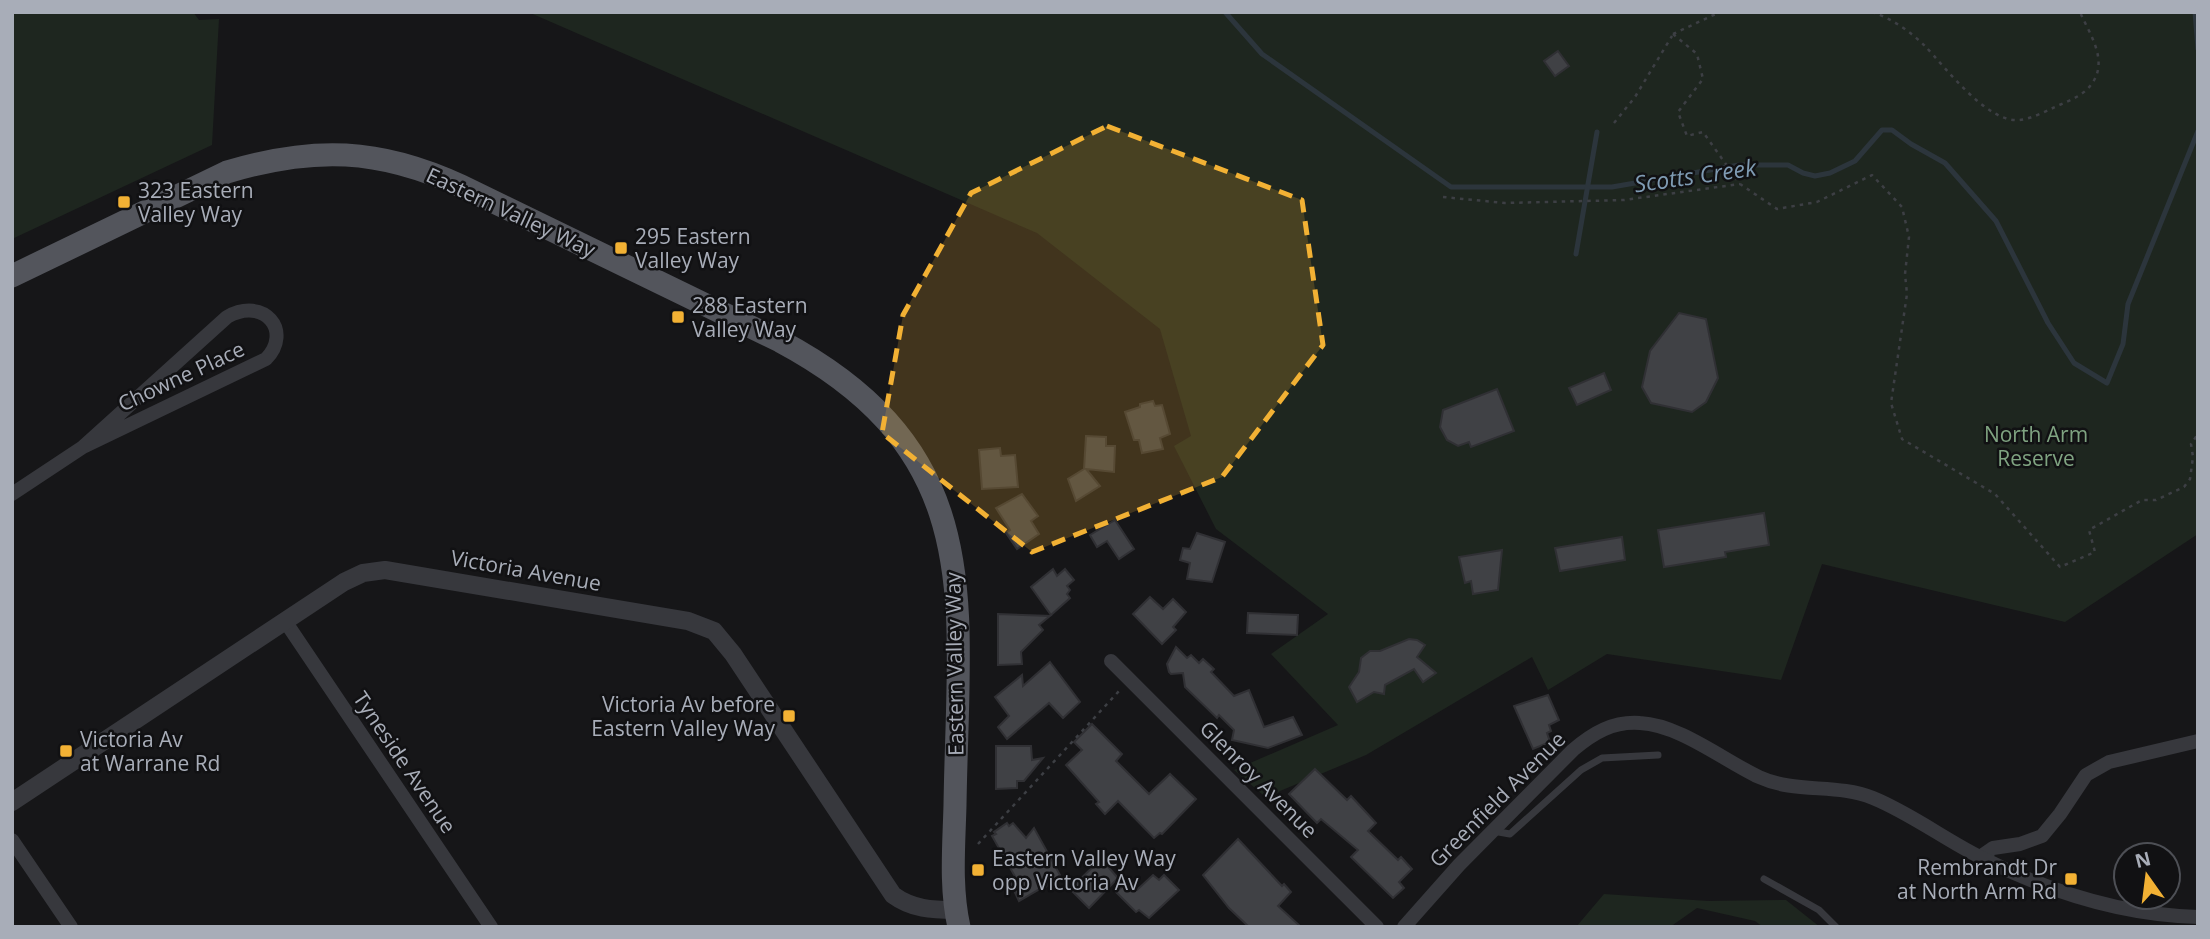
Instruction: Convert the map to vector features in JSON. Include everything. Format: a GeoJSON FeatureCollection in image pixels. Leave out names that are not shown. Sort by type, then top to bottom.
{"type":"FeatureCollection","features":[{"type":"Feature","properties":{"kind":"main road","name":"Eastern Valley Way"},"geometry":{"type":"LineString","coordinates":[[12,276],[227,172],[292,156],[363,155],[399,162],[450,181],[780,341],[829,369],[878,410],[904,440],[934,496],[949,542],[957,609],[957,919]]}},
{"type":"Feature","properties":{"kind":"street","name":"Chowne Place"},"geometry":{"type":"LineString","coordinates":[[12,494],[83,447],[266,359],[273,352],[276,343],[273,323],[261,311],[253,309],[236,312],[227,317],[83,447]]}},
{"type":"Feature","properties":{"kind":"street","name":"Victoria Avenue"},"geometry":{"type":"LineString","coordinates":[[12,802],[353,577],[374,570],[385,570],[702,625],[714,631],[733,654],[892,895],[904,904],[957,919]]}},
{"type":"Feature","properties":{"kind":"street","name":"Tyneside Avenue"},"geometry":{"type":"LineString","coordinates":[[285,621],[491,927]]}},
{"type":"Feature","properties":{"kind":"street","name":"Glenroy Avenue"},"geometry":{"type":"LineString","coordinates":[[1111,661],[1377,927]]}},
{"type":"Feature","properties":{"kind":"street","name":"Greenfield Avenue"},"geometry":{"type":"LineString","coordinates":[[1404,927],[1492,831],[1573,750],[1592,734],[1614,725],[1639,723],[1666,728],[1761,778],[1788,787],[1853,791],[1874,798],[1980,857],[2091,901],[2166,916],[2198,916]]}},
{"type":"Feature","properties":{"kind":"street"},"geometry":{"type":"LineString","coordinates":[[1980,857],[1993,848],[2020,844],[2042,836],[2085,775],[2109,762],[2198,741]]}},
{"type":"Feature","properties":{"kind":"street"},"geometry":{"type":"LineString","coordinates":[[12,840],[71,927]]}},
{"type":"Feature","properties":{"kind":"lane"},"geometry":{"type":"LineString","coordinates":[[1492,831],[1510,834],[1581,769],[1602,758],[1658,755]]}},
{"type":"Feature","properties":{"kind":"lane"},"geometry":{"type":"LineString","coordinates":[[1764,879],[1819,910],[1836,927]]}},
{"type":"Feature","properties":{"kind":"path"},"geometry":{"type":"LineString","coordinates":[[1614,123],[1635,97],[1673,34],[1720,12]]}},
{"type":"Feature","properties":{"kind":"path"},"geometry":{"type":"LineString","coordinates":[[1872,12],[1887,17],[1924,45],[1954,81],[1993,112],[2018,120],[2045,112],[2086,93],[2097,76],[2099,56],[2080,12]]}},
{"type":"Feature","properties":{"kind":"path"},"geometry":{"type":"LineString","coordinates":[[1673,34],[1697,54],[1703,79],[1678,112],[1687,136],[1703,132],[1740,184],[1777,209],[1817,202],[1872,175],[1902,207],[1909,237],[1905,274],[1907,294],[1891,402],[1902,439],[1995,495],[2060,567],[2095,552],[2089,530],[2142,500],[2156,500],[2184,487],[2190,479],[2193,457],[2191,444],[2198,434]]}},
{"type":"Feature","properties":{"kind":"path"},"geometry":{"type":"LineString","coordinates":[[1443,197],[1504,203],[1624,200],[1740,184]]}},
{"type":"Feature","properties":{"kind":"path"},"geometry":{"type":"LineString","coordinates":[[978,844],[1129,680]]}},
{"type":"Feature","properties":{"kind":"highlighted area"},"geometry":{"type":"Polygon","coordinates":[[[1107,126],[1302,200],[1323,345],[1222,477],[1032,552],[882,433],[903,315],[971,193],[1107,126]]]}},
{"type":"Feature","properties":{"kind":"green space"},"geometry":{"type":"Polygon","coordinates":[[[12,12],[193,12],[199,20],[219,19],[212,145],[12,239],[12,12]]]}},
{"type":"Feature","properties":{"kind":"green space","name":"North Arm Reserve"},"geometry":{"type":"Polygon","coordinates":[[[528,12],[2198,12],[2198,534],[2065,622],[1822,564],[1781,680],[1607,654],[1548,690],[1532,657],[1366,755],[1280,791],[1269,800],[1234,770],[1338,725],[1271,654],[1328,614],[1216,529],[1174,446],[1191,436],[1160,329],[1037,233],[528,12]]]}},
{"type":"Feature","properties":{"kind":"green space"},"geometry":{"type":"Polygon","coordinates":[[[1604,894],[1708,901],[1786,900],[1820,927],[1763,927],[1755,921],[1697,908],[1670,927],[1576,927],[1604,894]]]}},
{"type":"Feature","properties":{"kind":"building"},"geometry":{"type":"Polygon","coordinates":[[[1558,51],[1569,66],[1555,76],[1544,61],[1558,51]]]}},
{"type":"Feature","properties":{"kind":"building"},"geometry":{"type":"Polygon","coordinates":[[[1679,313],[1706,319],[1718,378],[1706,402],[1692,412],[1651,403],[1642,387],[1650,351],[1679,313]]]}},
{"type":"Feature","properties":{"kind":"building"},"geometry":{"type":"Polygon","coordinates":[[[1604,373],[1611,390],[1577,405],[1569,388],[1604,373]]]}},
{"type":"Feature","properties":{"kind":"building"},"geometry":{"type":"Polygon","coordinates":[[[1497,389],[1514,431],[1471,447],[1469,442],[1458,446],[1447,440],[1440,427],[1443,410],[1497,389]]]}},
{"type":"Feature","properties":{"kind":"building"},"geometry":{"type":"Polygon","coordinates":[[[1153,401],[1155,406],[1162,405],[1170,434],[1160,438],[1163,449],[1142,453],[1139,440],[1134,440],[1125,412],[1153,401]]]}},
{"type":"Feature","properties":{"kind":"building"},"geometry":{"type":"Polygon","coordinates":[[[1086,436],[1106,437],[1106,446],[1115,446],[1114,472],[1086,469],[1100,486],[1076,501],[1068,479],[1084,469],[1086,436]]]}},
{"type":"Feature","properties":{"kind":"building"},"geometry":{"type":"Polygon","coordinates":[[[1000,448],[1001,456],[1015,455],[1018,487],[982,489],[979,450],[1000,448]]]}},
{"type":"Feature","properties":{"kind":"building"},"geometry":{"type":"Polygon","coordinates":[[[1022,494],[1038,516],[1031,521],[1039,534],[1017,549],[1006,533],[1010,530],[996,508],[1022,494]]]}},
{"type":"Feature","properties":{"kind":"building"},"geometry":{"type":"Polygon","coordinates":[[[1764,513],[1769,545],[1725,552],[1726,557],[1664,567],[1658,530],[1764,513]]]}},
{"type":"Feature","properties":{"kind":"building"},"geometry":{"type":"Polygon","coordinates":[[[1115,520],[1134,549],[1119,559],[1107,541],[1097,547],[1090,535],[1115,520]]]}},
{"type":"Feature","properties":{"kind":"building"},"geometry":{"type":"Polygon","coordinates":[[[1197,533],[1225,542],[1212,582],[1187,579],[1190,563],[1180,560],[1183,548],[1190,549],[1197,533]]]}},
{"type":"Feature","properties":{"kind":"building"},"geometry":{"type":"Polygon","coordinates":[[[1622,537],[1625,560],[1560,571],[1555,548],[1622,537]]]}},
{"type":"Feature","properties":{"kind":"building"},"geometry":{"type":"Polygon","coordinates":[[[1502,550],[1498,590],[1473,594],[1471,581],[1465,583],[1459,557],[1502,550]]]}},
{"type":"Feature","properties":{"kind":"building"},"geometry":{"type":"Polygon","coordinates":[[[1053,569],[1057,576],[1065,569],[1074,580],[1067,586],[1070,598],[1051,615],[1031,587],[1053,569]]]}},
{"type":"Feature","properties":{"kind":"building"},"geometry":{"type":"Polygon","coordinates":[[[1150,597],[1163,609],[1173,599],[1186,612],[1173,627],[1176,630],[1162,644],[1133,614],[1150,597]]]}},
{"type":"Feature","properties":{"kind":"building"},"geometry":{"type":"Polygon","coordinates":[[[1248,613],[1298,615],[1297,635],[1247,633],[1248,613]]]}},
{"type":"Feature","properties":{"kind":"building"},"geometry":{"type":"Polygon","coordinates":[[[998,614],[1050,616],[1039,625],[1043,630],[1021,652],[1022,664],[998,665],[998,614]]]}},
{"type":"Feature","properties":{"kind":"building"},"geometry":{"type":"Polygon","coordinates":[[[1409,639],[1425,645],[1417,657],[1436,673],[1423,682],[1414,669],[1385,685],[1384,694],[1374,692],[1357,702],[1349,687],[1359,672],[1361,658],[1370,651],[1380,651],[1409,639]]]}},
{"type":"Feature","properties":{"kind":"building"},"geometry":{"type":"Polygon","coordinates":[[[1176,647],[1187,658],[1191,655],[1199,663],[1203,659],[1214,669],[1211,672],[1234,696],[1249,690],[1264,727],[1293,717],[1302,735],[1268,748],[1232,740],[1234,730],[1219,715],[1217,718],[1185,687],[1183,673],[1169,672],[1167,664],[1176,647]]]}},
{"type":"Feature","properties":{"kind":"building"},"geometry":{"type":"Polygon","coordinates":[[[1050,662],[1080,702],[1063,718],[1049,703],[1007,739],[998,727],[1009,716],[995,697],[1022,675],[1023,686],[1050,662]]]}},
{"type":"Feature","properties":{"kind":"building"},"geometry":{"type":"Polygon","coordinates":[[[1548,695],[1559,720],[1549,725],[1551,731],[1547,733],[1550,742],[1533,749],[1514,706],[1548,695]]]}},
{"type":"Feature","properties":{"kind":"building"},"geometry":{"type":"Polygon","coordinates":[[[1092,724],[1122,754],[1116,761],[1149,794],[1170,774],[1196,799],[1162,834],[1154,838],[1118,801],[1105,814],[1096,804],[1099,802],[1066,765],[1082,750],[1074,742],[1092,724]]]}},
{"type":"Feature","properties":{"kind":"building"},"geometry":{"type":"Polygon","coordinates":[[[996,746],[1031,746],[1032,760],[1043,758],[1024,781],[1017,781],[1017,788],[996,789],[996,746]]]}},
{"type":"Feature","properties":{"kind":"building"},"geometry":{"type":"Polygon","coordinates":[[[1315,769],[1347,800],[1351,796],[1376,823],[1368,831],[1398,860],[1401,857],[1412,869],[1399,882],[1404,888],[1393,898],[1351,857],[1358,850],[1321,819],[1317,823],[1289,794],[1315,769]]]}},
{"type":"Feature","properties":{"kind":"building"},"geometry":{"type":"Polygon","coordinates":[[[1007,823],[1009,826],[1013,823],[1026,838],[1034,828],[1060,875],[1041,891],[1040,889],[1019,901],[1011,884],[1017,880],[992,836],[1007,823]]]}},
{"type":"Feature","properties":{"kind":"building"},"geometry":{"type":"Polygon","coordinates":[[[1238,839],[1282,886],[1284,884],[1291,892],[1278,906],[1301,927],[1249,927],[1229,908],[1203,875],[1238,839]]]}},
{"type":"Feature","properties":{"kind":"building"},"geometry":{"type":"Polygon","coordinates":[[[1101,859],[1118,878],[1089,908],[1070,889],[1101,859]]]}},
{"type":"Feature","properties":{"kind":"building"},"geometry":{"type":"Polygon","coordinates":[[[1153,875],[1159,880],[1164,875],[1179,890],[1149,918],[1139,910],[1136,912],[1116,892],[1128,882],[1137,890],[1153,875]]]}},
{"type":"Feature","properties":{"kind":"waterway","name":"Scotts Creek"},"geometry":{"type":"LineString","coordinates":[[1225,12],[1262,54],[1451,187],[1612,187],[1739,165],[1788,165],[1815,176],[1830,173],[1855,161],[1882,130],[1892,130],[1945,163],[1996,221],[2048,323],[2074,363],[2107,383],[2123,344],[2128,304],[2198,131]]}},
{"type":"Feature","properties":{"kind":"waterway","name":"Scotts Creek"},"geometry":{"type":"LineString","coordinates":[[2195,12],[2198,49]]}},
{"type":"Feature","properties":{"kind":"waterway"},"geometry":{"type":"LineString","coordinates":[[1576,254],[1597,132]]}},
{"type":"Feature","properties":{"kind":"place","name":"323 Eastern Valley Way"},"geometry":{"type":"Point","coordinates":[124,202]}},
{"type":"Feature","properties":{"kind":"place","name":"295 Eastern Valley Way"},"geometry":{"type":"Point","coordinates":[621,248]}},
{"type":"Feature","properties":{"kind":"place","name":"288 Eastern Valley Way"},"geometry":{"type":"Point","coordinates":[678,317]}},
{"type":"Feature","properties":{"kind":"place","name":"Victoria Av before Eastern Valley Way"},"geometry":{"type":"Point","coordinates":[789,716]}},
{"type":"Feature","properties":{"kind":"place","name":"Victoria Av at Warrane Rd"},"geometry":{"type":"Point","coordinates":[66,751]}},
{"type":"Feature","properties":{"kind":"place","name":"Eastern Valley Way opp Victoria Av"},"geometry":{"type":"Point","coordinates":[978,870]}},
{"type":"Feature","properties":{"kind":"place","name":"Rembrandt Dr at North Arm Rd"},"geometry":{"type":"Point","coordinates":[2071,879]}}]}
